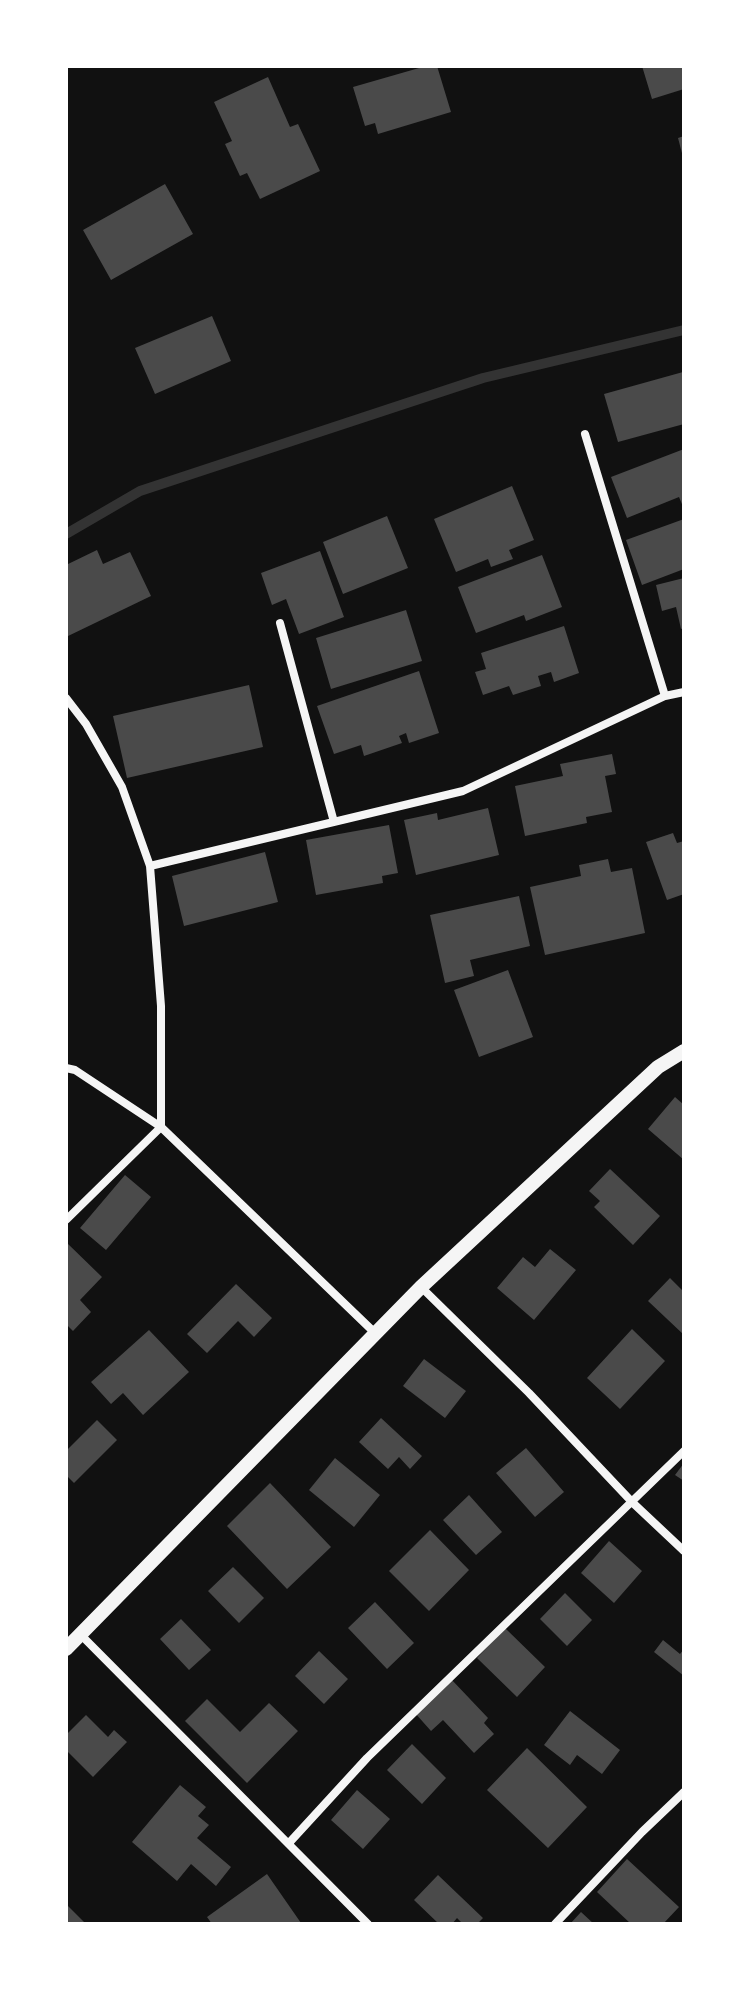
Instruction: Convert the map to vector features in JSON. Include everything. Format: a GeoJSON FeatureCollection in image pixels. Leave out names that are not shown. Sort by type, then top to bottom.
{"type":"FeatureCollection","features":[{"type":"Feature","properties":{"kind":"street"},"geometry":{"type":"LineString","coordinates":[[585,434],[665,696]]}},
{"type":"Feature","properties":{"kind":"street"},"geometry":{"type":"LineString","coordinates":[[280,623],[334,822]]}},
{"type":"Feature","properties":{"kind":"street"},"geometry":{"type":"LineString","coordinates":[[150,866],[463,791],[665,696],[684,692]]}},
{"type":"Feature","properties":{"kind":"street"},"geometry":{"type":"LineString","coordinates":[[66,698],[86,724],[122,787],[150,866],[161,1006],[161,1127],[66,1220]]}},
{"type":"Feature","properties":{"kind":"street"},"geometry":{"type":"LineString","coordinates":[[66,1649],[421,1287],[658,1067],[684,1051]]}},
{"type":"Feature","properties":{"kind":"street"},"geometry":{"type":"LineString","coordinates":[[66,1068],[75,1070],[161,1127],[375,1333]]}},
{"type":"Feature","properties":{"kind":"street"},"geometry":{"type":"LineString","coordinates":[[421,1287],[684,1551]]}},
{"type":"Feature","properties":{"kind":"street"},"geometry":{"type":"LineString","coordinates":[[289,1843],[418,1707],[684,1451]]}},
{"type":"Feature","properties":{"kind":"street"},"geometry":{"type":"LineString","coordinates":[[81,1635],[368,1924]]}},
{"type":"Feature","properties":{"kind":"street"},"geometry":{"type":"LineString","coordinates":[[555,1924],[684,1792]]}},
{"type":"Feature","properties":{"kind":"building"},"geometry":{"type":"Polygon","coordinates":[[[426,66],[437,66],[451,112],[378,134],[375,123],[365,126],[353,87],[426,66]]]}},
{"type":"Feature","properties":{"kind":"building"},"geometry":{"type":"Polygon","coordinates":[[[642,66],[684,66],[684,89],[652,99],[642,66]]]}},
{"type":"Feature","properties":{"kind":"building"},"geometry":{"type":"Polygon","coordinates":[[[268,77],[290,127],[298,124],[320,171],[260,199],[247,173],[240,176],[225,144],[232,141],[214,102],[268,77]]]}},
{"type":"Feature","properties":{"kind":"building"},"geometry":{"type":"Polygon","coordinates":[[[684,136],[684,156],[683,157],[678,138],[684,136]]]}},
{"type":"Feature","properties":{"kind":"building"},"geometry":{"type":"Polygon","coordinates":[[[165,184],[193,234],[111,280],[83,230],[165,184]]]}},
{"type":"Feature","properties":{"kind":"building"},"geometry":{"type":"Polygon","coordinates":[[[212,316],[231,361],[155,394],[135,348],[212,316]]]}},
{"type":"Feature","properties":{"kind":"building"},"geometry":{"type":"Polygon","coordinates":[[[683,372],[684,424],[618,442],[604,394],[683,372]]]}},
{"type":"Feature","properties":{"kind":"building"},"geometry":{"type":"Polygon","coordinates":[[[684,449],[684,509],[679,497],[627,518],[611,477],[684,449]]]}},
{"type":"Feature","properties":{"kind":"building"},"geometry":{"type":"Polygon","coordinates":[[[512,486],[534,540],[509,550],[513,559],[491,567],[488,559],[456,572],[434,519],[512,486]]]}},
{"type":"Feature","properties":{"kind":"building"},"geometry":{"type":"Polygon","coordinates":[[[387,516],[408,568],[343,594],[323,542],[387,516]]]}},
{"type":"Feature","properties":{"kind":"building"},"geometry":{"type":"Polygon","coordinates":[[[684,519],[684,569],[642,585],[626,540],[684,519]]]}},
{"type":"Feature","properties":{"kind":"building"},"geometry":{"type":"Polygon","coordinates":[[[97,550],[103,564],[130,552],[151,596],[66,637],[66,565],[97,550]]]}},
{"type":"Feature","properties":{"kind":"building"},"geometry":{"type":"Polygon","coordinates":[[[320,551],[344,617],[299,634],[286,599],[272,605],[261,573],[320,551]]]}},
{"type":"Feature","properties":{"kind":"building"},"geometry":{"type":"Polygon","coordinates":[[[542,555],[562,607],[526,621],[524,615],[476,633],[458,587],[542,555]]]}},
{"type":"Feature","properties":{"kind":"building"},"geometry":{"type":"Polygon","coordinates":[[[684,578],[684,628],[681,629],[676,607],[662,611],[656,585],[684,578]]]}},
{"type":"Feature","properties":{"kind":"building"},"geometry":{"type":"Polygon","coordinates":[[[406,610],[422,661],[331,689],[316,638],[406,610]]]}},
{"type":"Feature","properties":{"kind":"building"},"geometry":{"type":"Polygon","coordinates":[[[564,626],[579,673],[554,682],[551,672],[538,676],[541,686],[513,695],[509,686],[483,695],[475,672],[486,669],[481,653],[564,626]]]}},
{"type":"Feature","properties":{"kind":"building"},"geometry":{"type":"Polygon","coordinates":[[[419,671],[439,733],[409,743],[406,733],[399,736],[402,743],[364,756],[361,745],[334,754],[317,706],[419,671]]]}},
{"type":"Feature","properties":{"kind":"building"},"geometry":{"type":"Polygon","coordinates":[[[249,685],[263,747],[127,778],[113,716],[249,685]]]}},
{"type":"Feature","properties":{"kind":"building"},"geometry":{"type":"Polygon","coordinates":[[[612,754],[616,774],[605,776],[612,812],[586,817],[587,823],[525,836],[515,786],[563,776],[560,764],[612,754]]]}},
{"type":"Feature","properties":{"kind":"building"},"geometry":{"type":"Polygon","coordinates":[[[488,808],[499,855],[416,875],[404,820],[437,813],[438,820],[488,808]]]}},
{"type":"Feature","properties":{"kind":"building"},"geometry":{"type":"Polygon","coordinates":[[[389,825],[398,873],[382,876],[383,883],[316,895],[306,840],[389,825]]]}},
{"type":"Feature","properties":{"kind":"building"},"geometry":{"type":"Polygon","coordinates":[[[673,833],[677,843],[684,841],[684,894],[667,900],[646,842],[673,833]]]}},
{"type":"Feature","properties":{"kind":"building"},"geometry":{"type":"Polygon","coordinates":[[[265,852],[278,902],[184,926],[172,876],[265,852]]]}},
{"type":"Feature","properties":{"kind":"building"},"geometry":{"type":"Polygon","coordinates":[[[608,859],[611,872],[632,868],[645,933],[545,955],[530,887],[581,876],[579,865],[608,859]]]}},
{"type":"Feature","properties":{"kind":"building"},"geometry":{"type":"Polygon","coordinates":[[[519,896],[530,946],[470,960],[474,976],[445,983],[430,915],[519,896]]]}},
{"type":"Feature","properties":{"kind":"building"},"geometry":{"type":"Polygon","coordinates":[[[508,970],[533,1037],[479,1057],[454,990],[508,970]]]}},
{"type":"Feature","properties":{"kind":"building"},"geometry":{"type":"Polygon","coordinates":[[[675,1097],[684,1105],[684,1160],[648,1129],[675,1097]]]}},
{"type":"Feature","properties":{"kind":"building"},"geometry":{"type":"Polygon","coordinates":[[[610,1169],[660,1216],[633,1245],[594,1207],[600,1201],[589,1191],[610,1169]]]}},
{"type":"Feature","properties":{"kind":"building"},"geometry":{"type":"Polygon","coordinates":[[[125,1175],[151,1197],[106,1250],[80,1228],[125,1175]]]}},
{"type":"Feature","properties":{"kind":"building"},"geometry":{"type":"Polygon","coordinates":[[[66,1242],[102,1277],[80,1300],[91,1312],[73,1331],[66,1324],[66,1242]]]}},
{"type":"Feature","properties":{"kind":"building"},"geometry":{"type":"Polygon","coordinates":[[[550,1249],[576,1270],[534,1320],[497,1288],[523,1257],[535,1267],[550,1249]]]}},
{"type":"Feature","properties":{"kind":"building"},"geometry":{"type":"Polygon","coordinates":[[[670,1278],[682,1290],[684,1288],[684,1335],[648,1301],[670,1278]]]}},
{"type":"Feature","properties":{"kind":"building"},"geometry":{"type":"Polygon","coordinates":[[[236,1284],[272,1318],[254,1337],[238,1321],[207,1353],[187,1334],[236,1284]]]}},
{"type":"Feature","properties":{"kind":"building"},"geometry":{"type":"Polygon","coordinates":[[[632,1329],[665,1361],[620,1409],[587,1378],[632,1329]]]}},
{"type":"Feature","properties":{"kind":"building"},"geometry":{"type":"Polygon","coordinates":[[[149,1330],[189,1372],[143,1415],[123,1393],[111,1404],[91,1382],[149,1330]]]}},
{"type":"Feature","properties":{"kind":"building"},"geometry":{"type":"Polygon","coordinates":[[[424,1359],[466,1391],[445,1418],[403,1386],[424,1359]]]}},
{"type":"Feature","properties":{"kind":"building"},"geometry":{"type":"Polygon","coordinates":[[[381,1418],[422,1456],[410,1469],[399,1457],[388,1469],[359,1442],[381,1418]]]}},
{"type":"Feature","properties":{"kind":"building"},"geometry":{"type":"Polygon","coordinates":[[[97,1420],[117,1440],[74,1483],[66,1475],[66,1451],[97,1420]]]}},
{"type":"Feature","properties":{"kind":"building"},"geometry":{"type":"Polygon","coordinates":[[[526,1448],[564,1492],[535,1517],[496,1473],[526,1448]]]}},
{"type":"Feature","properties":{"kind":"building"},"geometry":{"type":"Polygon","coordinates":[[[335,1458],[380,1495],[354,1527],[309,1490],[335,1458]]]}},
{"type":"Feature","properties":{"kind":"building"},"geometry":{"type":"Polygon","coordinates":[[[684,1463],[684,1481],[675,1475],[684,1463]]]}},
{"type":"Feature","properties":{"kind":"building"},"geometry":{"type":"Polygon","coordinates":[[[270,1483],[331,1547],[287,1589],[227,1526],[270,1483]]]}},
{"type":"Feature","properties":{"kind":"building"},"geometry":{"type":"Polygon","coordinates":[[[469,1495],[502,1532],[476,1555],[443,1520],[469,1495]]]}},
{"type":"Feature","properties":{"kind":"building"},"geometry":{"type":"Polygon","coordinates":[[[430,1530],[469,1570],[429,1611],[389,1571],[430,1530]]]}},
{"type":"Feature","properties":{"kind":"building"},"geometry":{"type":"Polygon","coordinates":[[[609,1541],[642,1571],[614,1603],[581,1573],[609,1541]]]}},
{"type":"Feature","properties":{"kind":"building"},"geometry":{"type":"Polygon","coordinates":[[[233,1567],[264,1598],[239,1623],[208,1591],[233,1567]]]}},
{"type":"Feature","properties":{"kind":"building"},"geometry":{"type":"Polygon","coordinates":[[[565,1593],[592,1620],[567,1646],[540,1619],[565,1593]]]}},
{"type":"Feature","properties":{"kind":"building"},"geometry":{"type":"Polygon","coordinates":[[[375,1602],[414,1643],[387,1669],[348,1628],[375,1602]]]}},
{"type":"Feature","properties":{"kind":"building"},"geometry":{"type":"Polygon","coordinates":[[[181,1619],[211,1650],[189,1670],[160,1639],[181,1619]]]}},
{"type":"Feature","properties":{"kind":"building"},"geometry":{"type":"Polygon","coordinates":[[[505,1628],[545,1667],[517,1697],[477,1658],[505,1628]]]}},
{"type":"Feature","properties":{"kind":"building"},"geometry":{"type":"Polygon","coordinates":[[[663,1640],[680,1654],[684,1649],[684,1676],[654,1652],[663,1640]]]}},
{"type":"Feature","properties":{"kind":"building"},"geometry":{"type":"Polygon","coordinates":[[[319,1651],[348,1679],[324,1704],[295,1676],[319,1651]]]}},
{"type":"Feature","properties":{"kind":"building"},"geometry":{"type":"Polygon","coordinates":[[[451,1679],[488,1718],[484,1723],[494,1734],[474,1753],[443,1720],[431,1731],[415,1713],[451,1679]]]}},
{"type":"Feature","properties":{"kind":"building"},"geometry":{"type":"Polygon","coordinates":[[[207,1699],[240,1732],[269,1703],[298,1731],[247,1783],[185,1721],[207,1699]]]}},
{"type":"Feature","properties":{"kind":"building"},"geometry":{"type":"Polygon","coordinates":[[[570,1711],[620,1750],[602,1774],[577,1755],[570,1765],[544,1745],[570,1711]]]}},
{"type":"Feature","properties":{"kind":"building"},"geometry":{"type":"Polygon","coordinates":[[[86,1715],[108,1737],[114,1730],[127,1742],[93,1777],[66,1750],[66,1735],[86,1715]]]}},
{"type":"Feature","properties":{"kind":"building"},"geometry":{"type":"Polygon","coordinates":[[[412,1744],[446,1778],[422,1804],[387,1770],[412,1744]]]}},
{"type":"Feature","properties":{"kind":"building"},"geometry":{"type":"Polygon","coordinates":[[[527,1748],[587,1807],[548,1848],[487,1790],[527,1748]]]}},
{"type":"Feature","properties":{"kind":"building"},"geometry":{"type":"Polygon","coordinates":[[[180,1785],[206,1807],[198,1816],[209,1825],[197,1838],[231,1867],[216,1886],[191,1864],[177,1881],[132,1842],[180,1785]]]}},
{"type":"Feature","properties":{"kind":"building"},"geometry":{"type":"Polygon","coordinates":[[[357,1790],[390,1819],[363,1849],[331,1820],[357,1790]]]}},
{"type":"Feature","properties":{"kind":"building"},"geometry":{"type":"Polygon","coordinates":[[[627,1859],[679,1907],[663,1924],[631,1924],[597,1892],[627,1859]]]}},
{"type":"Feature","properties":{"kind":"building"},"geometry":{"type":"Polygon","coordinates":[[[267,1874],[301,1923],[212,1924],[207,1917],[267,1874]]]}},
{"type":"Feature","properties":{"kind":"building"},"geometry":{"type":"Polygon","coordinates":[[[438,1875],[483,1918],[477,1924],[463,1924],[457,1918],[452,1924],[439,1924],[414,1900],[438,1875]]]}},
{"type":"Feature","properties":{"kind":"building"},"geometry":{"type":"Polygon","coordinates":[[[66,1904],[86,1924],[66,1924],[66,1904]]]}},
{"type":"Feature","properties":{"kind":"building"},"geometry":{"type":"Polygon","coordinates":[[[581,1912],[594,1924],[570,1924],[581,1912]]]}},
{"type":"Feature","properties":{"kind":"waterway"},"geometry":{"type":"LineString","coordinates":[[66,534],[140,491],[483,378],[684,330]]}}]}
